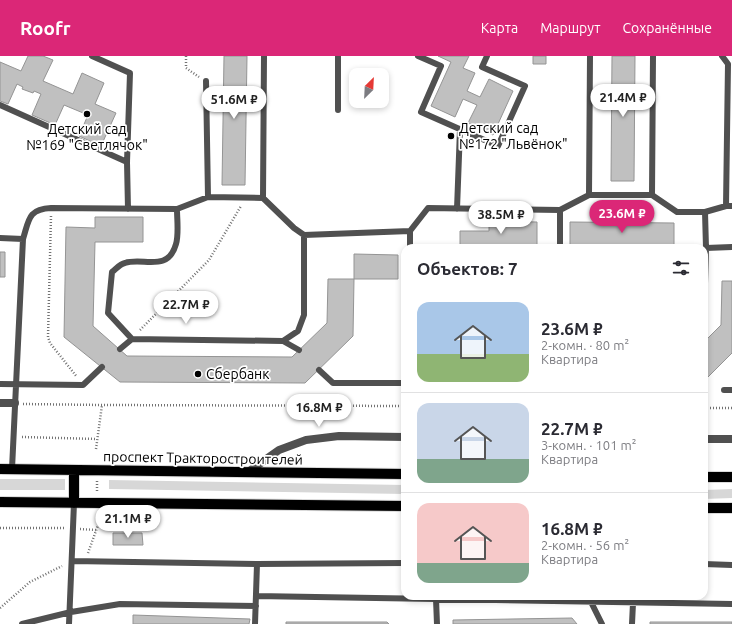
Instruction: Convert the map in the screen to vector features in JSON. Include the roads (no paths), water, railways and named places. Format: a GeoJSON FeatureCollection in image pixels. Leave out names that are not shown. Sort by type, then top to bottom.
{"type":"FeatureCollection","features":[{"type":"Feature","properties":{"kind":"main road","name":"проспект Тракторостроителей"},"geometry":{"type":"LineString","coordinates":[[0,469],[401,474]]}},
{"type":"Feature","properties":{"kind":"main road"},"geometry":{"type":"LineString","coordinates":[[74,470],[74,503]]}},
{"type":"Feature","properties":{"kind":"main road"},"geometry":{"type":"LineString","coordinates":[[708,477],[732,477]]}},
{"type":"Feature","properties":{"kind":"main road"},"geometry":{"type":"LineString","coordinates":[[0,502],[401,506]]}},
{"type":"Feature","properties":{"kind":"main road"},"geometry":{"type":"LineString","coordinates":[[708,508],[732,508]]}},
{"type":"Feature","properties":{"kind":"street"},"geometry":{"type":"LineString","coordinates":[[0,403],[14,403]]}},
{"type":"Feature","properties":{"kind":"street"},"geometry":{"type":"LineString","coordinates":[[248,472],[279,450],[306,440],[338,436],[401,437]]}},
{"type":"Feature","properties":{"kind":"street"},"geometry":{"type":"LineString","coordinates":[[708,439],[732,439]]}},
{"type":"Feature","properties":{"kind":"lane"},"geometry":{"type":"LineString","coordinates":[[92,56],[130,73],[127,162],[128,209]]}},
{"type":"Feature","properties":{"kind":"lane"},"geometry":{"type":"LineString","coordinates":[[263,198],[264,56]]}},
{"type":"Feature","properties":{"kind":"lane"},"geometry":{"type":"LineString","coordinates":[[338,56],[338,110]]}},
{"type":"Feature","properties":{"kind":"lane"},"geometry":{"type":"LineString","coordinates":[[418,56],[441,66],[421,112],[498,146],[525,86],[482,67],[487,56]]}},
{"type":"Feature","properties":{"kind":"lane"},"geometry":{"type":"LineString","coordinates":[[590,56],[590,195]]}},
{"type":"Feature","properties":{"kind":"lane"},"geometry":{"type":"LineString","coordinates":[[652,195],[653,56]]}},
{"type":"Feature","properties":{"kind":"lane"},"geometry":{"type":"LineString","coordinates":[[410,244],[410,231],[428,208],[560,210],[590,195],[652,195],[677,212],[705,212],[729,206],[728,64],[722,56]]}},
{"type":"Feature","properties":{"kind":"lane"},"geometry":{"type":"LineString","coordinates":[[206,81],[208,197]]}},
{"type":"Feature","properties":{"kind":"lane"},"geometry":{"type":"LineString","coordinates":[[0,105],[127,162]]}},
{"type":"Feature","properties":{"kind":"lane"},"geometry":{"type":"LineString","coordinates":[[457,209],[460,129]]}},
{"type":"Feature","properties":{"kind":"lane"},"geometry":{"type":"LineString","coordinates":[[12,469],[23,239],[29,219],[41,208],[177,210],[208,197],[263,198],[294,228],[304,235],[410,231]]}},
{"type":"Feature","properties":{"kind":"lane"},"geometry":{"type":"LineString","coordinates":[[132,339],[108,313],[112,272],[125,263],[157,262],[168,259],[173,252],[176,242],[177,210]]}},
{"type":"Feature","properties":{"kind":"lane"},"geometry":{"type":"LineString","coordinates":[[560,210],[560,244]]}},
{"type":"Feature","properties":{"kind":"lane"},"geometry":{"type":"LineString","coordinates":[[705,212],[706,244]]}},
{"type":"Feature","properties":{"kind":"lane"},"geometry":{"type":"LineString","coordinates":[[284,341],[298,331],[304,314],[304,235]]}},
{"type":"Feature","properties":{"kind":"lane"},"geometry":{"type":"LineString","coordinates":[[0,238],[23,239]]}},
{"type":"Feature","properties":{"kind":"lane"},"geometry":{"type":"LineString","coordinates":[[708,248],[732,247]]}},
{"type":"Feature","properties":{"kind":"lane"},"geometry":{"type":"LineString","coordinates":[[120,349],[132,339],[284,341],[299,350]]}},
{"type":"Feature","properties":{"kind":"lane"},"geometry":{"type":"LineString","coordinates":[[0,384],[83,385],[102,367]]}},
{"type":"Feature","properties":{"kind":"lane"},"geometry":{"type":"LineString","coordinates":[[319,370],[333,383],[401,383]]}},
{"type":"Feature","properties":{"kind":"lane"},"geometry":{"type":"LineString","coordinates":[[724,390],[732,390]]}},
{"type":"Feature","properties":{"kind":"lane"},"geometry":{"type":"LineString","coordinates":[[69,624],[71,612],[74,503]]}},
{"type":"Feature","properties":{"kind":"lane"},"geometry":{"type":"LineString","coordinates":[[72,561],[256,564],[401,563]]}},
{"type":"Feature","properties":{"kind":"lane"},"geometry":{"type":"LineString","coordinates":[[255,624],[256,564]]}},
{"type":"Feature","properties":{"kind":"lane"},"geometry":{"type":"LineString","coordinates":[[708,564],[732,565]]}},
{"type":"Feature","properties":{"kind":"lane"},"geometry":{"type":"LineString","coordinates":[[256,596],[401,598]]}},
{"type":"Feature","properties":{"kind":"lane"},"geometry":{"type":"LineString","coordinates":[[436,600],[437,624]]}},
{"type":"Feature","properties":{"kind":"lane"},"geometry":{"type":"LineString","coordinates":[[488,600],[591,602],[602,600]]}},
{"type":"Feature","properties":{"kind":"lane"},"geometry":{"type":"LineString","coordinates":[[614,600],[633,603],[732,604]]}},
{"type":"Feature","properties":{"kind":"lane"},"geometry":{"type":"LineString","coordinates":[[591,602],[602,624]]}},
{"type":"Feature","properties":{"kind":"lane"},"geometry":{"type":"LineString","coordinates":[[632,624],[633,603]]}},
{"type":"Feature","properties":{"kind":"lane"},"geometry":{"type":"LineString","coordinates":[[22,624],[71,612],[120,604],[256,606]]}},
{"type":"Feature","properties":{"kind":"place","name":"Детский сад №169 \"Светлячок\""},"geometry":{"type":"Point","coordinates":[87,114]}},
{"type":"Feature","properties":{"kind":"place","name":"Детский сад №172 \"Львёнок\""},"geometry":{"type":"Point","coordinates":[451,136]}},
{"type":"Feature","properties":{"kind":"place","name":"Сбербанк"},"geometry":{"type":"Point","coordinates":[198,374]}}]}
